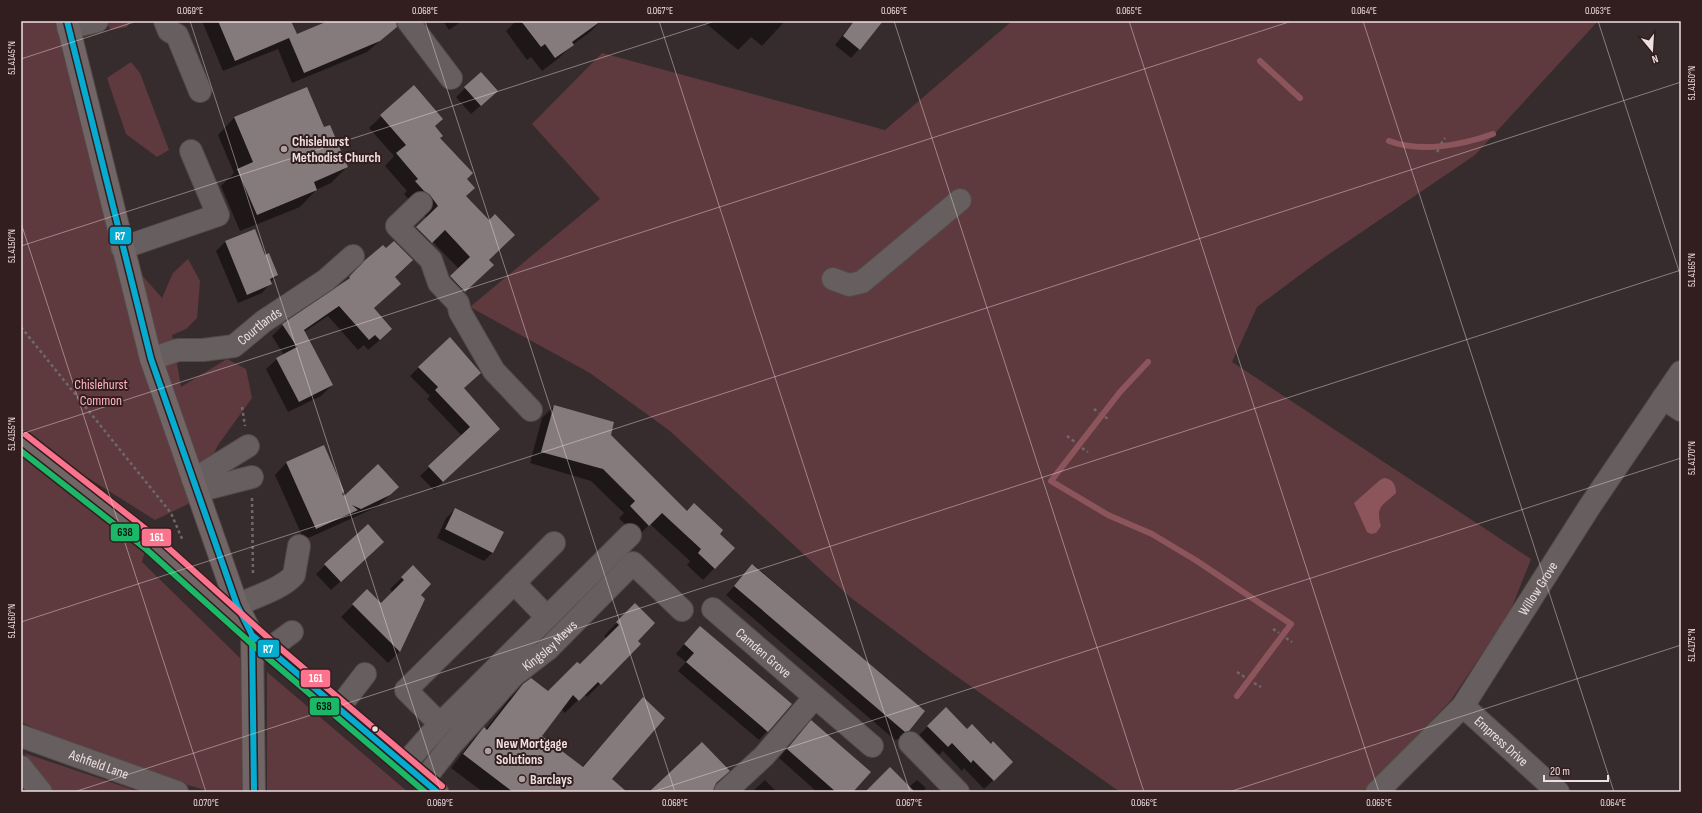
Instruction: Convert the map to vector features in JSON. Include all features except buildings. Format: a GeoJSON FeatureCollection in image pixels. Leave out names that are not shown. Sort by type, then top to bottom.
{"type":"FeatureCollection","features":[{"type":"Feature","properties":{"kind":"main road"},"geometry":{"type":"LineString","coordinates":[[68,24],[122,248],[151,359],[237,605],[252,635],[254,792]]}},
{"type":"Feature","properties":{"kind":"main road"},"geometry":{"type":"LineString","coordinates":[[21,441],[151,543],[252,635],[430,786]]}},
{"type":"Feature","properties":{"kind":"street"},"geometry":{"type":"LineString","coordinates":[[68,24],[97,21]]}},
{"type":"Feature","properties":{"kind":"street"},"geometry":{"type":"LineString","coordinates":[[165,21],[169,31],[177,35],[200,91]]}},
{"type":"Feature","properties":{"kind":"street"},"geometry":{"type":"LineString","coordinates":[[408,21],[451,78]]}},
{"type":"Feature","properties":{"kind":"street"},"geometry":{"type":"LineString","coordinates":[[122,248],[218,215],[191,151]]}},
{"type":"Feature","properties":{"kind":"street"},"geometry":{"type":"LineString","coordinates":[[833,279],[849,286],[862,282],[960,200]]}},
{"type":"Feature","properties":{"kind":"street"},"geometry":{"type":"LineString","coordinates":[[421,203],[397,226],[430,260],[438,283],[458,303],[460,312],[494,370],[531,410]]}},
{"type":"Feature","properties":{"kind":"street","name":"Courtlands"},"geometry":{"type":"LineString","coordinates":[[151,359],[178,350],[202,350],[234,346],[264,321],[326,280],[353,256]]}},
{"type":"Feature","properties":{"kind":"street","name":"Willow Grove"},"geometry":{"type":"LineString","coordinates":[[1377,792],[1463,706],[1590,506],[1681,372]]}},
{"type":"Feature","properties":{"kind":"street"},"geometry":{"type":"LineString","coordinates":[[1663,398],[1681,410]]}},
{"type":"Feature","properties":{"kind":"street"},"geometry":{"type":"LineString","coordinates":[[195,486],[248,446]]}},
{"type":"Feature","properties":{"kind":"street"},"geometry":{"type":"LineString","coordinates":[[195,486],[252,477]]}},
{"type":"Feature","properties":{"kind":"street"},"geometry":{"type":"LineString","coordinates":[[404,765],[440,724],[630,535]]}},
{"type":"Feature","properties":{"kind":"street"},"geometry":{"type":"LineString","coordinates":[[440,724],[406,690],[554,543]]}},
{"type":"Feature","properties":{"kind":"street"},"geometry":{"type":"LineString","coordinates":[[237,605],[291,579],[294,575],[299,546]]}},
{"type":"Feature","properties":{"kind":"street","name":"Kingsley Mews"},"geometry":{"type":"LineString","coordinates":[[430,786],[451,745],[514,675],[548,649],[633,563],[682,610]]}},
{"type":"Feature","properties":{"kind":"street"},"geometry":{"type":"LineString","coordinates":[[514,583],[547,617]]}},
{"type":"Feature","properties":{"kind":"street","name":"Camden Grove"},"geometry":{"type":"LineString","coordinates":[[713,609],[872,746]]}},
{"type":"Feature","properties":{"kind":"street"},"geometry":{"type":"LineString","coordinates":[[269,649],[292,632]]}},
{"type":"Feature","properties":{"kind":"street"},"geometry":{"type":"LineString","coordinates":[[338,709],[365,674]]}},
{"type":"Feature","properties":{"kind":"street"},"geometry":{"type":"LineString","coordinates":[[725,792],[764,756],[815,697]]}},
{"type":"Feature","properties":{"kind":"street","name":"Empress Drive"},"geometry":{"type":"LineString","coordinates":[[1463,706],[1558,792]]}},
{"type":"Feature","properties":{"kind":"street","name":"Ashfield Lane"},"geometry":{"type":"LineString","coordinates":[[21,736],[177,792]]}},
{"type":"Feature","properties":{"kind":"street"},"geometry":{"type":"LineString","coordinates":[[910,742],[958,792]]}},
{"type":"Feature","properties":{"kind":"street"},"geometry":{"type":"LineString","coordinates":[[21,767],[41,792]]}},
{"type":"Feature","properties":{"kind":"path"},"geometry":{"type":"LineString","coordinates":[[1437,152],[1445,138]]}},
{"type":"Feature","properties":{"kind":"path"},"geometry":{"type":"LineString","coordinates":[[21,327],[171,512],[186,547]]}},
{"type":"Feature","properties":{"kind":"path"},"geometry":{"type":"LineString","coordinates":[[1094,409],[1100,413]]}},
{"type":"Feature","properties":{"kind":"path"},"geometry":{"type":"LineString","coordinates":[[1105,417],[1110,420]]}},
{"type":"Feature","properties":{"kind":"path"},"geometry":{"type":"LineString","coordinates":[[1067,436],[1075,442]]}},
{"type":"Feature","properties":{"kind":"path"},"geometry":{"type":"LineString","coordinates":[[1082,448],[1088,452]]}},
{"type":"Feature","properties":{"kind":"path"},"geometry":{"type":"LineString","coordinates":[[1273,629],[1279,633]]}},
{"type":"Feature","properties":{"kind":"path"},"geometry":{"type":"LineString","coordinates":[[1286,638],[1292,642]]}},
{"type":"Feature","properties":{"kind":"path"},"geometry":{"type":"LineString","coordinates":[[1237,672],[1246,678]]}},
{"type":"Feature","properties":{"kind":"path"},"geometry":{"type":"LineString","coordinates":[[1254,682],[1261,687]]}},
{"type":"Feature","properties":{"kind":"green space","name":"Chislehurst Common"},"geometry":{"type":"Polygon","coordinates":[[[21,21],[57,21],[64,47],[74,101],[118,248],[162,298],[173,273],[188,259],[200,281],[197,318],[186,329],[172,335],[181,387],[227,359],[246,369],[252,398],[218,445],[188,504],[155,520],[47,452],[147,543],[142,562],[240,658],[246,788],[243,792],[212,792],[174,781],[60,740],[21,722],[21,21]]]}},
{"type":"Feature","properties":{"kind":"green space"},"geometry":{"type":"Polygon","coordinates":[[[105,21],[131,21],[127,27],[111,30],[105,21]]]}},
{"type":"Feature","properties":{"kind":"green space"},"geometry":{"type":"Polygon","coordinates":[[[1012,21],[1598,21],[1475,155],[1316,263],[1257,307],[1232,362],[1531,559],[1510,612],[1451,700],[1367,789],[1355,792],[1120,792],[935,661],[850,597],[670,431],[590,373],[470,307],[600,199],[532,124],[602,53],[885,130],[1012,21]]]}},
{"type":"Feature","properties":{"kind":"green space"},"geometry":{"type":"Polygon","coordinates":[[[131,62],[140,73],[169,150],[157,157],[126,134],[107,78],[131,62]]]}},
{"type":"Feature","properties":{"kind":"green space"},"geometry":{"type":"Polygon","coordinates":[[[267,672],[408,792],[267,792],[267,672]]]}},
{"type":"Feature","properties":{"kind":"green space"},"geometry":{"type":"Polygon","coordinates":[[[24,753],[140,792],[54,792],[24,753]]]}},
{"type":"Feature","properties":{"kind":"shaded area"},"geometry":{"type":"Polygon","coordinates":[[[1384,478],[1393,483],[1396,493],[1381,506],[1379,519],[1381,526],[1376,533],[1371,534],[1367,532],[1354,503],[1384,478]]]}},
{"type":"Feature","properties":{"kind":"waterway"},"geometry":{"type":"LineString","coordinates":[[1260,61],[1300,98]]}},
{"type":"Feature","properties":{"kind":"waterway"},"geometry":{"type":"LineString","coordinates":[[1389,141],[1401,145],[1428,147],[1455,144],[1493,134]]}},
{"type":"Feature","properties":{"kind":"waterway"},"geometry":{"type":"LineString","coordinates":[[1148,362],[1120,392],[1051,481],[1108,515],[1152,534],[1197,561],[1291,624],[1237,696]]}},
{"type":"Feature","properties":{"kind":"transit line","name":"R7"},"geometry":{"type":"LineString","coordinates":[[67,21],[151,359],[237,605],[252,635],[437,792]]}},
{"type":"Feature","properties":{"kind":"transit line","name":"161"},"geometry":{"type":"LineString","coordinates":[[26,435],[156,537],[274,643],[442,786]]}},
{"type":"Feature","properties":{"kind":"transit line","name":"638"},"geometry":{"type":"LineString","coordinates":[[21,451],[146,549],[264,655],[425,792]]}},
{"type":"Feature","properties":{"kind":"transit line","name":"R7"},"geometry":{"type":"LineString","coordinates":[[242,615],[252,635],[254,792]]}},
{"type":"Feature","properties":{"kind":"place","name":"Chislehurst Methodist Church"},"geometry":{"type":"Point","coordinates":[284,149]}},
{"type":"Feature","properties":{"kind":"place","name":"New Mortgage Solutions"},"geometry":{"type":"Point","coordinates":[488,751]}},
{"type":"Feature","properties":{"kind":"place","name":"Barclays"},"geometry":{"type":"Point","coordinates":[522,779]}}]}
